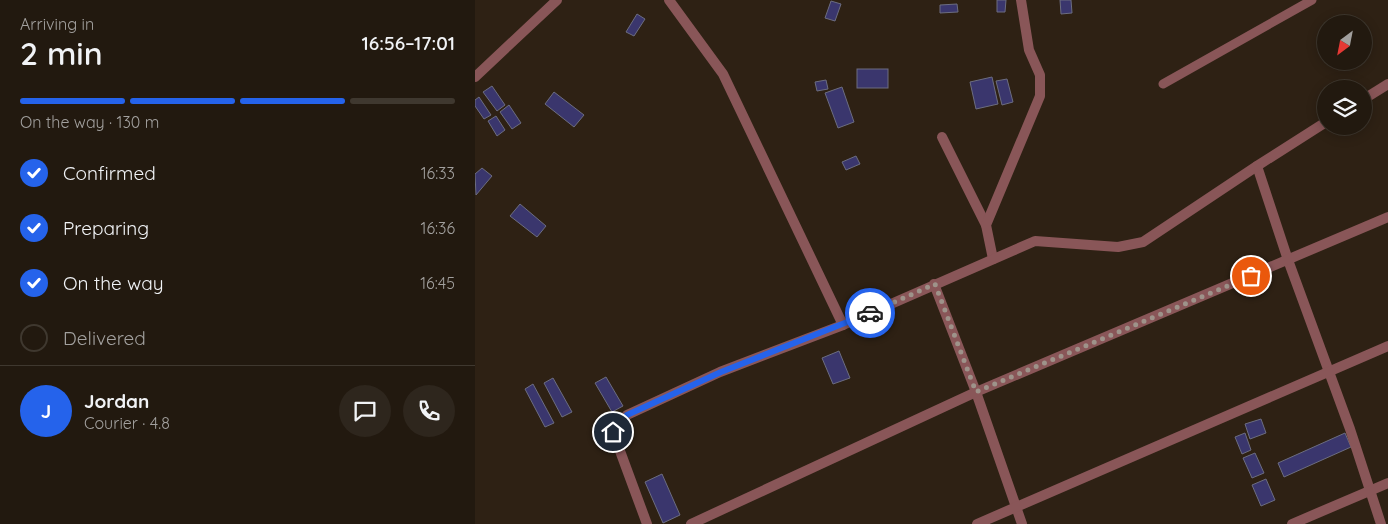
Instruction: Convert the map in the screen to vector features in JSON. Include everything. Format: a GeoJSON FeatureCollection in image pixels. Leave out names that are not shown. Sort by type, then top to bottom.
{"type":"FeatureCollection","features":[{"type":"Feature","properties":{"kind":"street"},"geometry":{"type":"LineString","coordinates":[[475,77],[557,0]]}},
{"type":"Feature","properties":{"kind":"street"},"geometry":{"type":"LineString","coordinates":[[669,0],[723,74],[843,324]]}},
{"type":"Feature","properties":{"kind":"street"},"geometry":{"type":"LineString","coordinates":[[986,225],[1040,96],[1040,75],[1029,50],[1021,0]]}},
{"type":"Feature","properties":{"kind":"street"},"geometry":{"type":"LineString","coordinates":[[1372,94],[1388,84]]}},
{"type":"Feature","properties":{"kind":"street"},"geometry":{"type":"LineString","coordinates":[[647,524],[613,432],[627,415],[721,372],[843,324],[1035,241],[1118,247],[1143,242],[1317,128]]}},
{"type":"Feature","properties":{"kind":"street"},"geometry":{"type":"LineString","coordinates":[[943,137],[986,225],[993,259]]}},
{"type":"Feature","properties":{"kind":"street"},"geometry":{"type":"LineString","coordinates":[[1257,166],[1288,260],[1350,429],[1381,524]]}},
{"type":"Feature","properties":{"kind":"street"},"geometry":{"type":"LineString","coordinates":[[691,524],[976,392],[1388,217]]}},
{"type":"Feature","properties":{"kind":"street"},"geometry":{"type":"LineString","coordinates":[[935,284],[976,392],[1022,524]]}},
{"type":"Feature","properties":{"kind":"street"},"geometry":{"type":"LineString","coordinates":[[977,524],[1388,346]]}},
{"type":"Feature","properties":{"kind":"street"},"geometry":{"type":"LineString","coordinates":[[1292,524],[1388,483]]}},
{"type":"Feature","properties":{"kind":"lane"},"geometry":{"type":"LineString","coordinates":[[1163,84],[1311,0]]}},
{"type":"Feature","properties":{"kind":"building"},"geometry":{"type":"Polygon","coordinates":[[[997,0],[1006,0],[1005,12],[997,12],[997,0]]]}},
{"type":"Feature","properties":{"kind":"building"},"geometry":{"type":"Polygon","coordinates":[[[1060,0],[1071,0],[1072,13],[1061,14],[1060,0]]]}},
{"type":"Feature","properties":{"kind":"building"},"geometry":{"type":"Polygon","coordinates":[[[831,1],[841,4],[835,21],[825,18],[831,1]]]}},
{"type":"Feature","properties":{"kind":"building"},"geometry":{"type":"Polygon","coordinates":[[[957,4],[958,12],[940,13],[940,5],[957,4]]]}},
{"type":"Feature","properties":{"kind":"building"},"geometry":{"type":"Polygon","coordinates":[[[637,14],[645,19],[634,36],[626,32],[637,14]]]}},
{"type":"Feature","properties":{"kind":"building"},"geometry":{"type":"Polygon","coordinates":[[[857,69],[888,69],[888,88],[857,88],[857,69]]]}},
{"type":"Feature","properties":{"kind":"building"},"geometry":{"type":"Polygon","coordinates":[[[992,77],[998,104],[976,109],[970,82],[992,77]]]}},
{"type":"Feature","properties":{"kind":"building"},"geometry":{"type":"Polygon","coordinates":[[[1007,79],[1013,102],[1002,105],[996,81],[1007,79]]]}},
{"type":"Feature","properties":{"kind":"building"},"geometry":{"type":"Polygon","coordinates":[[[826,80],[828,89],[817,91],[815,82],[826,80]]]}},
{"type":"Feature","properties":{"kind":"building"},"geometry":{"type":"Polygon","coordinates":[[[492,86],[505,105],[497,111],[483,92],[492,86]]]}},
{"type":"Feature","properties":{"kind":"building"},"geometry":{"type":"Polygon","coordinates":[[[842,87],[854,122],[838,128],[825,93],[842,87]]]}},
{"type":"Feature","properties":{"kind":"building"},"geometry":{"type":"Polygon","coordinates":[[[554,92],[584,115],[574,127],[545,104],[554,92]]]}},
{"type":"Feature","properties":{"kind":"building"},"geometry":{"type":"Polygon","coordinates":[[[479,97],[491,115],[484,119],[475,106],[475,100],[479,97]]]}},
{"type":"Feature","properties":{"kind":"building"},"geometry":{"type":"Polygon","coordinates":[[[509,105],[521,123],[512,129],[500,112],[509,105]]]}},
{"type":"Feature","properties":{"kind":"building"},"geometry":{"type":"Polygon","coordinates":[[[496,116],[505,130],[497,136],[488,121],[496,116]]]}},
{"type":"Feature","properties":{"kind":"building"},"geometry":{"type":"Polygon","coordinates":[[[856,156],[860,164],[846,170],[842,162],[856,156]]]}},
{"type":"Feature","properties":{"kind":"building"},"geometry":{"type":"Polygon","coordinates":[[[482,168],[492,176],[476,195],[475,174],[482,168]]]}},
{"type":"Feature","properties":{"kind":"building"},"geometry":{"type":"Polygon","coordinates":[[[520,204],[546,226],[537,237],[510,216],[520,204]]]}},
{"type":"Feature","properties":{"kind":"building"},"geometry":{"type":"Polygon","coordinates":[[[839,351],[850,378],[833,384],[822,358],[839,351]]]}},
{"type":"Feature","properties":{"kind":"building"},"geometry":{"type":"Polygon","coordinates":[[[606,377],[623,406],[612,412],[595,383],[606,377]]]}},
{"type":"Feature","properties":{"kind":"building"},"geometry":{"type":"Polygon","coordinates":[[[553,378],[572,412],[562,417],[544,383],[553,378]]]}},
{"type":"Feature","properties":{"kind":"building"},"geometry":{"type":"Polygon","coordinates":[[[533,384],[554,423],[545,427],[525,389],[533,384]]]}},
{"type":"Feature","properties":{"kind":"building"},"geometry":{"type":"Polygon","coordinates":[[[1261,419],[1266,433],[1250,439],[1245,424],[1261,419]]]}},
{"type":"Feature","properties":{"kind":"building"},"geometry":{"type":"Polygon","coordinates":[[[1245,433],[1251,450],[1242,454],[1235,437],[1245,433]]]}},
{"type":"Feature","properties":{"kind":"building"},"geometry":{"type":"Polygon","coordinates":[[[1345,433],[1351,447],[1284,477],[1278,463],[1345,433]]]}},
{"type":"Feature","properties":{"kind":"building"},"geometry":{"type":"Polygon","coordinates":[[[1255,453],[1264,473],[1252,478],[1243,458],[1255,453]]]}},
{"type":"Feature","properties":{"kind":"building"},"geometry":{"type":"Polygon","coordinates":[[[662,474],[680,515],[663,523],[645,482],[662,474]]]}},
{"type":"Feature","properties":{"kind":"building"},"geometry":{"type":"Polygon","coordinates":[[[1266,479],[1275,500],[1261,506],[1252,485],[1266,479]]]}},
{"type":"Feature","properties":{"kind":"way so far"},"geometry":{"type":"LineString","coordinates":[[870,313],[935,284],[976,392],[1251,276]]}},
{"type":"Feature","properties":{"kind":"route"},"geometry":{"type":"LineString","coordinates":[[613,432],[627,415],[721,372],[870,313]]}}]}
